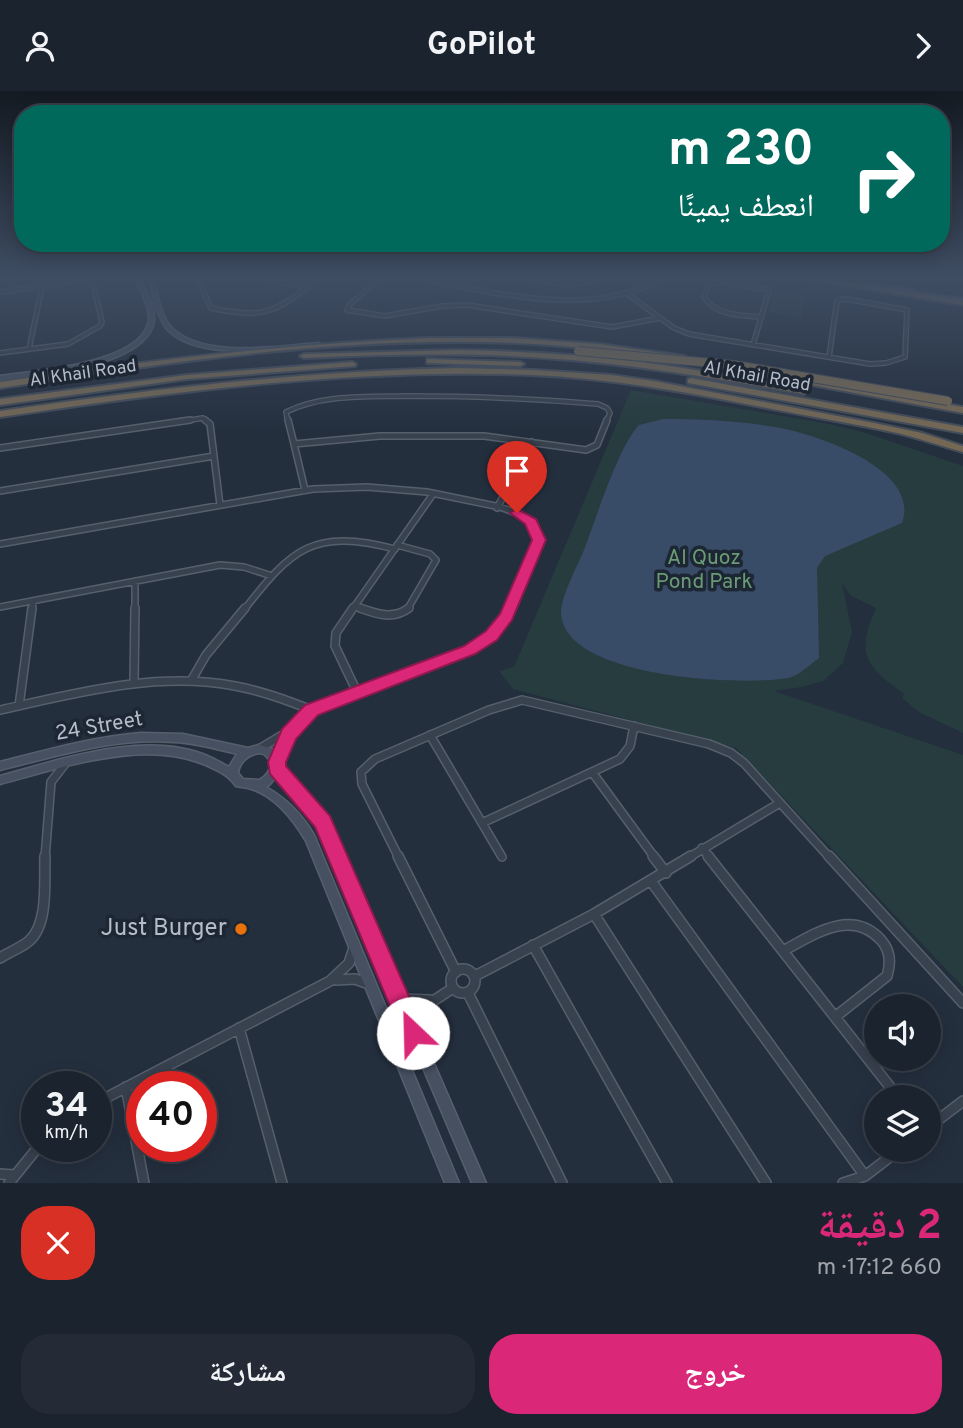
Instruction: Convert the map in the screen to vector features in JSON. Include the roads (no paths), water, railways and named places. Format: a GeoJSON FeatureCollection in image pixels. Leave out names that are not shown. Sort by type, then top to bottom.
{"type":"FeatureCollection","features":[{"type":"Feature","properties":{"kind":"highway"},"geometry":{"type":"LineString","coordinates":[[0,381],[338,345],[450,340],[597,347],[670,355],[771,376],[963,406]]}},
{"type":"Feature","properties":{"kind":"highway"},"geometry":{"type":"LineString","coordinates":[[333,355],[379,348],[443,345],[578,351],[734,365],[948,401],[963,406]]}},
{"type":"Feature","properties":{"kind":"highway"},"geometry":{"type":"LineString","coordinates":[[597,347],[704,367],[779,387]]}},
{"type":"Feature","properties":{"kind":"highway","name":"Al Khail Road"},"geometry":{"type":"LineString","coordinates":[[0,392],[196,365],[431,351],[537,355],[664,367],[963,418]]}},
{"type":"Feature","properties":{"kind":"highway","name":"Al Khail Road"},"geometry":{"type":"LineString","coordinates":[[0,402],[187,377],[314,366],[471,362],[629,373],[963,430]]}},
{"type":"Feature","properties":{"kind":"highway"},"geometry":{"type":"LineString","coordinates":[[0,414],[152,388],[314,366]]}},
{"type":"Feature","properties":{"kind":"highway"},"geometry":{"type":"LineString","coordinates":[[0,414],[280,378],[432,370],[589,376],[692,390],[963,438]]}},
{"type":"Feature","properties":{"kind":"highway"},"geometry":{"type":"LineString","coordinates":[[692,390],[916,434],[963,449]]}},
{"type":"Feature","properties":{"kind":"highway"},"geometry":{"type":"LineString","coordinates":[[844,420],[963,455]]}},
{"type":"Feature","properties":{"kind":"street"},"geometry":{"type":"LineString","coordinates":[[29,349],[33,329]]}},
{"type":"Feature","properties":{"kind":"street"},"geometry":{"type":"LineString","coordinates":[[0,353],[71,343],[95,329]]}},
{"type":"Feature","properties":{"kind":"street"},"geometry":{"type":"LineString","coordinates":[[0,381],[91,363],[138,343],[148,329]]}},
{"type":"Feature","properties":{"kind":"street"},"geometry":{"type":"LineString","coordinates":[[172,329],[179,336],[194,342],[241,349],[338,345]]}},
{"type":"Feature","properties":{"kind":"street"},"geometry":{"type":"LineString","coordinates":[[678,329],[684,333],[870,364],[886,363],[905,357],[906,329]]}},
{"type":"Feature","properties":{"kind":"street"},"geometry":{"type":"LineString","coordinates":[[753,345],[757,329]]}},
{"type":"Feature","properties":{"kind":"street"},"geometry":{"type":"LineString","coordinates":[[829,357],[833,329]]}},
{"type":"Feature","properties":{"kind":"street"},"geometry":{"type":"LineString","coordinates":[[293,444],[417,435],[484,436],[577,450],[591,449],[598,443],[610,416],[609,411],[593,404],[487,396],[382,397],[298,403],[286,412],[293,444],[305,490]]}},
{"type":"Feature","properties":{"kind":"street"},"geometry":{"type":"LineString","coordinates":[[0,447],[198,418],[209,422],[220,505]]}},
{"type":"Feature","properties":{"kind":"street"},"geometry":{"type":"LineString","coordinates":[[497,507],[532,442]]}},
{"type":"Feature","properties":{"kind":"street"},"geometry":{"type":"LineString","coordinates":[[0,491],[214,456]]}},
{"type":"Feature","properties":{"kind":"street"},"geometry":{"type":"LineString","coordinates":[[0,544],[305,490],[367,487],[433,494],[497,507],[525,517],[536,527],[539,540],[503,623],[492,635],[470,650],[312,710],[293,728],[238,759],[233,774],[240,783],[254,786],[282,802],[303,826],[452,1183]]}},
{"type":"Feature","properties":{"kind":"street"},"geometry":{"type":"LineString","coordinates":[[357,692],[337,652],[334,640],[354,606],[433,494]]}},
{"type":"Feature","properties":{"kind":"street"},"geometry":{"type":"LineString","coordinates":[[191,681],[202,659],[286,560],[320,545],[358,541],[428,553],[436,560],[408,609],[390,617],[354,606]]}},
{"type":"Feature","properties":{"kind":"street"},"geometry":{"type":"LineString","coordinates":[[0,607],[220,565],[244,567],[272,576]]}},
{"type":"Feature","properties":{"kind":"street"},"geometry":{"type":"LineString","coordinates":[[134,682],[135,581]]}},
{"type":"Feature","properties":{"kind":"street"},"geometry":{"type":"LineString","coordinates":[[19,706],[33,601]]}},
{"type":"Feature","properties":{"kind":"street"},"geometry":{"type":"LineString","coordinates":[[0,710],[134,682],[191,681],[260,692],[312,710]]}},
{"type":"Feature","properties":{"kind":"street"},"geometry":{"type":"LineString","coordinates":[[456,972],[361,780],[363,768],[370,761],[509,701],[522,700],[724,749],[744,763],[896,933],[963,1003]]}},
{"type":"Feature","properties":{"kind":"street"},"geometry":{"type":"LineString","coordinates":[[482,823],[624,755],[630,746],[634,726]]}},
{"type":"Feature","properties":{"kind":"street"},"geometry":{"type":"LineString","coordinates":[[254,786],[266,782],[277,765],[293,728]]}},
{"type":"Feature","properties":{"kind":"street"},"geometry":{"type":"LineString","coordinates":[[430,735],[502,857]]}},
{"type":"Feature","properties":{"kind":"street","name":"24 Street"},"geometry":{"type":"LineString","coordinates":[[0,766],[105,742],[145,737],[184,738],[247,752]]}},
{"type":"Feature","properties":{"kind":"street"},"geometry":{"type":"LineString","coordinates":[[259,749],[271,753],[277,765],[323,822],[479,1183]]}},
{"type":"Feature","properties":{"kind":"street","name":"24 Street"},"geometry":{"type":"LineString","coordinates":[[0,780],[119,753],[174,751],[210,759],[233,774]]}},
{"type":"Feature","properties":{"kind":"street"},"geometry":{"type":"LineString","coordinates":[[0,958],[27,945],[38,926],[51,782],[65,764]]}},
{"type":"Feature","properties":{"kind":"street"},"geometry":{"type":"LineString","coordinates":[[592,772],[666,873]]}},
{"type":"Feature","properties":{"kind":"street"},"geometry":{"type":"LineString","coordinates":[[475,976],[666,873],[702,848],[778,803]]}},
{"type":"Feature","properties":{"kind":"street"},"geometry":{"type":"LineString","coordinates":[[702,848],[889,1085]]}},
{"type":"Feature","properties":{"kind":"street"},"geometry":{"type":"LineString","coordinates":[[651,881],[865,1176]]}},
{"type":"Feature","properties":{"kind":"street"},"geometry":{"type":"LineString","coordinates":[[594,914],[766,1183]]}},
{"type":"Feature","properties":{"kind":"street"},"geometry":{"type":"LineString","coordinates":[[783,951],[845,923],[858,924],[872,931],[883,942],[891,965],[887,976],[835,1017]]}},
{"type":"Feature","properties":{"kind":"street"},"geometry":{"type":"LineString","coordinates":[[883,942],[896,933]]}},
{"type":"Feature","properties":{"kind":"street"},"geometry":{"type":"LineString","coordinates":[[533,946],[667,1183]]}},
{"type":"Feature","properties":{"kind":"street"},"geometry":{"type":"LineString","coordinates":[[157,1071],[330,981],[349,963],[354,947]]}},
{"type":"Feature","properties":{"kind":"street"},"geometry":{"type":"LineString","coordinates":[[468,969],[475,976],[475,986],[468,993],[461,994],[453,988],[451,981],[456,972],[468,969]]}},
{"type":"Feature","properties":{"kind":"street"},"geometry":{"type":"LineString","coordinates":[[330,981],[355,979],[369,984]]}},
{"type":"Feature","properties":{"kind":"street"},"geometry":{"type":"LineString","coordinates":[[413,1033],[419,1018],[433,1000],[453,988]]}},
{"type":"Feature","properties":{"kind":"street"},"geometry":{"type":"LineString","coordinates":[[468,993],[562,1183]]}},
{"type":"Feature","properties":{"kind":"street"},"geometry":{"type":"LineString","coordinates":[[398,999],[433,1000]]}},
{"type":"Feature","properties":{"kind":"street"},"geometry":{"type":"LineString","coordinates":[[239,1028],[282,1183]]}},
{"type":"Feature","properties":{"kind":"street"},"geometry":{"type":"LineString","coordinates":[[941,1118],[963,1101]]}},
{"type":"Feature","properties":{"kind":"street"},"geometry":{"type":"LineString","coordinates":[[0,1174],[11,1179],[25,1162]]}},
{"type":"Feature","properties":{"kind":"street"},"geometry":{"type":"LineString","coordinates":[[140,1162],[144,1183]]}},
{"type":"Feature","properties":{"kind":"street"},"geometry":{"type":"LineString","coordinates":[[843,1183],[865,1176],[883,1162]]}},
{"type":"Feature","properties":{"kind":"water"},"geometry":{"type":"Polygon","coordinates":[[[663,419],[740,422],[802,433],[865,459],[897,487],[904,504],[902,523],[825,556],[817,568],[819,658],[796,675],[788,678],[736,681],[666,675],[602,657],[578,643],[564,626],[561,610],[565,595],[623,449],[639,425],[663,419]]]}},
{"type":"Feature","properties":{"kind":"place","name":"Just Burger"},"geometry":{"type":"Point","coordinates":[241,929]}},
{"type":"Feature","properties":{"kind":"park label","name":"Al Quoz Pond Park"},"geometry":{"type":"Point","coordinates":[704,570]}}]}
